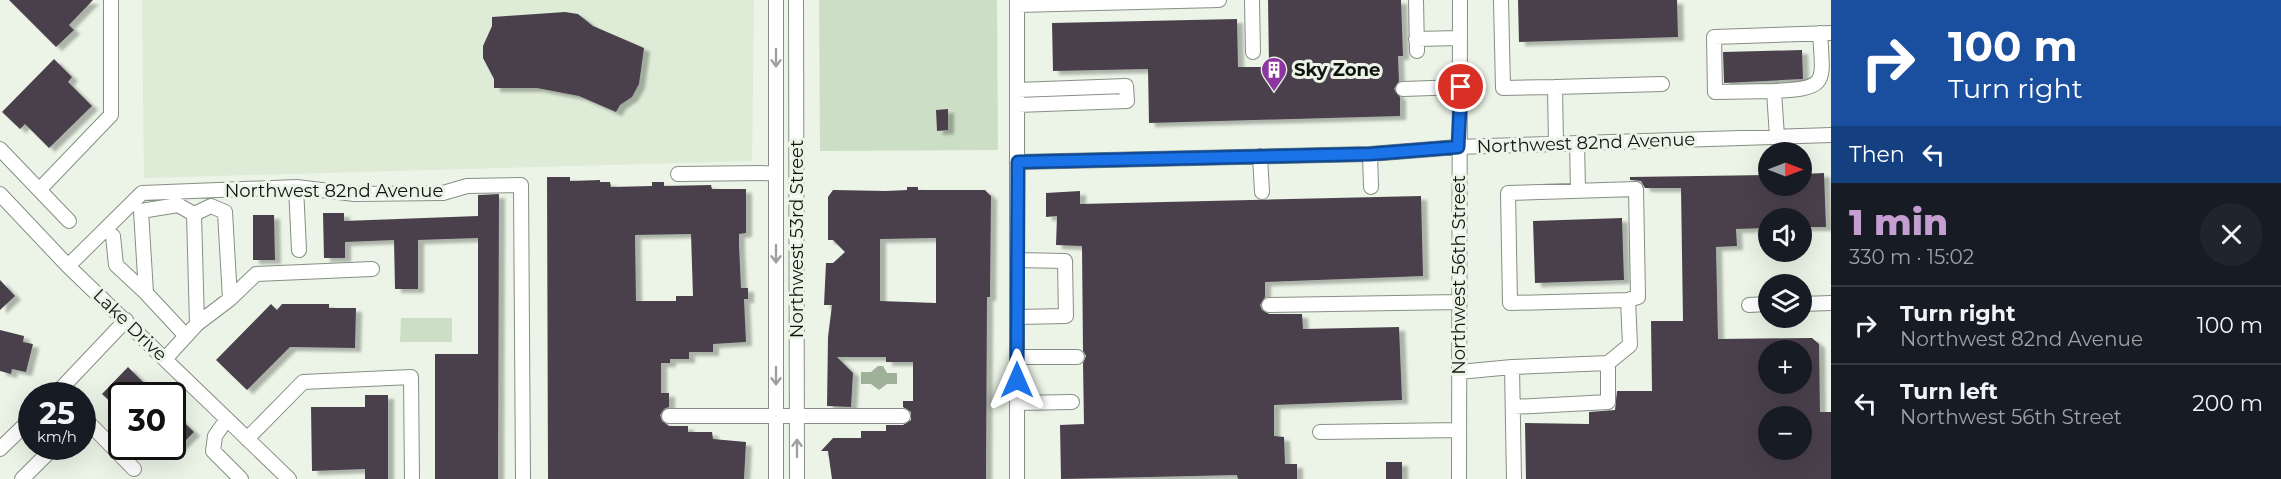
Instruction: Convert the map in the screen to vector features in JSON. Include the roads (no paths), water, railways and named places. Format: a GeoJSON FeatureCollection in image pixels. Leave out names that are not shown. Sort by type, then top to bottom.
{"type":"FeatureCollection","features":[{"type":"Feature","properties":{"kind":"street"},"geometry":{"type":"LineString","coordinates":[[40,189],[111,115],[111,0]]}},
{"type":"Feature","properties":{"kind":"street","name":"Northwest 53rd Street"},"geometry":{"type":"LineString","coordinates":[[776,0],[776,479]]}},
{"type":"Feature","properties":{"kind":"street","name":"Northwest 53rd Street"},"geometry":{"type":"LineString","coordinates":[[796,0],[797,479]]}},
{"type":"Feature","properties":{"kind":"street"},"geometry":{"type":"LineString","coordinates":[[1017,479],[1017,3],[1219,0]]}},
{"type":"Feature","properties":{"kind":"street"},"geometry":{"type":"LineString","coordinates":[[1252,0],[1253,52]]}},
{"type":"Feature","properties":{"kind":"street"},"geometry":{"type":"LineString","coordinates":[[1416,0],[1416,45],[1460,38]]}},
{"type":"Feature","properties":{"kind":"street","name":"Northwest 56th Street"},"geometry":{"type":"LineString","coordinates":[[1459,479],[1460,0]]}},
{"type":"Feature","properties":{"kind":"street"},"geometry":{"type":"LineString","coordinates":[[1501,0],[1503,88],[1662,84]]}},
{"type":"Feature","properties":{"kind":"street"},"geometry":{"type":"LineString","coordinates":[[1826,33],[1819,80],[1807,89],[1774,91],[1715,92],[1714,38],[1826,33]]}},
{"type":"Feature","properties":{"kind":"street"},"geometry":{"type":"LineString","coordinates":[[1017,90],[1126,86],[1127,101],[1017,105]]}},
{"type":"Feature","properties":{"kind":"street"},"geometry":{"type":"LineString","coordinates":[[1403,89],[1461,87]]}},
{"type":"Feature","properties":{"kind":"street"},"geometry":{"type":"LineString","coordinates":[[1555,87],[1556,144]]}},
{"type":"Feature","properties":{"kind":"street"},"geometry":{"type":"LineString","coordinates":[[1774,91],[1777,137]]}},
{"type":"Feature","properties":{"kind":"street","name":"Northwest 82nd Avenue"},"geometry":{"type":"LineString","coordinates":[[1018,162],[1370,154],[1458,147],[1831,135]]}},
{"type":"Feature","properties":{"kind":"street"},"geometry":{"type":"LineString","coordinates":[[1577,143],[1578,191]]}},
{"type":"Feature","properties":{"kind":"street"},"geometry":{"type":"LineString","coordinates":[[0,149],[69,221]]}},
{"type":"Feature","properties":{"kind":"street"},"geometry":{"type":"LineString","coordinates":[[1370,154],[1371,188]]}},
{"type":"Feature","properties":{"kind":"street"},"geometry":{"type":"LineString","coordinates":[[1260,156],[1262,192]]}},
{"type":"Feature","properties":{"kind":"street"},"geometry":{"type":"LineString","coordinates":[[678,174],[776,173]]}},
{"type":"Feature","properties":{"kind":"street","name":"Northwest 82nd Avenue"},"geometry":{"type":"LineString","coordinates":[[68,266],[142,192],[296,188],[355,194],[443,192],[467,186],[522,185],[523,479]]}},
{"type":"Feature","properties":{"kind":"street"},"geometry":{"type":"LineString","coordinates":[[296,188],[299,250]]}},
{"type":"Feature","properties":{"kind":"street"},"geometry":{"type":"LineString","coordinates":[[1636,189],[1638,297],[1628,300],[1510,303],[1508,192],[1636,189]]}},
{"type":"Feature","properties":{"kind":"street","name":"Lake Drive"},"geometry":{"type":"LineString","coordinates":[[0,194],[68,266],[289,479]]}},
{"type":"Feature","properties":{"kind":"street"},"geometry":{"type":"LineString","coordinates":[[146,293],[141,211],[178,206],[194,214]]}},
{"type":"Feature","properties":{"kind":"street"},"geometry":{"type":"LineString","coordinates":[[194,214],[211,206],[225,212],[230,298]]}},
{"type":"Feature","properties":{"kind":"street"},"geometry":{"type":"LineString","coordinates":[[194,214],[197,324]]}},
{"type":"Feature","properties":{"kind":"street"},"geometry":{"type":"LineString","coordinates":[[113,236],[116,265],[186,336]]}},
{"type":"Feature","properties":{"kind":"street"},"geometry":{"type":"LineString","coordinates":[[1017,260],[1065,261],[1066,316],[1017,317]]}},
{"type":"Feature","properties":{"kind":"street"},"geometry":{"type":"LineString","coordinates":[[165,358],[197,324],[256,274],[372,269]]}},
{"type":"Feature","properties":{"kind":"street"},"geometry":{"type":"LineString","coordinates":[[1459,372],[1608,363],[1630,345],[1628,300]]}},
{"type":"Feature","properties":{"kind":"street"},"geometry":{"type":"LineString","coordinates":[[1269,305],[1458,302]]}},
{"type":"Feature","properties":{"kind":"street"},"geometry":{"type":"LineString","coordinates":[[1812,304],[1831,303]]}},
{"type":"Feature","properties":{"kind":"street"},"geometry":{"type":"LineString","coordinates":[[1749,305],[1758,305]]}},
{"type":"Feature","properties":{"kind":"street"},"geometry":{"type":"LineString","coordinates":[[70,382],[126,320]]}},
{"type":"Feature","properties":{"kind":"street"},"geometry":{"type":"LineString","coordinates":[[1017,357],[1077,357]]}},
{"type":"Feature","properties":{"kind":"street"},"geometry":{"type":"LineString","coordinates":[[1513,407],[1608,402],[1608,363]]}},
{"type":"Feature","properties":{"kind":"street"},"geometry":{"type":"LineString","coordinates":[[1512,367],[1514,479]]}},
{"type":"Feature","properties":{"kind":"street"},"geometry":{"type":"LineString","coordinates":[[247,439],[303,382],[411,376],[412,479]]}},
{"type":"Feature","properties":{"kind":"street"},"geometry":{"type":"LineString","coordinates":[[1017,403],[1072,402]]}},
{"type":"Feature","properties":{"kind":"street"},"geometry":{"type":"LineString","coordinates":[[669,416],[903,416]]}},
{"type":"Feature","properties":{"kind":"street"},"geometry":{"type":"LineString","coordinates":[[227,419],[215,436],[213,451],[234,476]]}},
{"type":"Feature","properties":{"kind":"street"},"geometry":{"type":"LineString","coordinates":[[96,430],[134,469]]}},
{"type":"Feature","properties":{"kind":"street"},"geometry":{"type":"LineString","coordinates":[[1320,432],[1459,430]]}},
{"type":"Feature","properties":{"kind":"street"},"geometry":{"type":"LineString","coordinates":[[0,449],[18,432]]}},
{"type":"Feature","properties":{"kind":"street"},"geometry":{"type":"LineString","coordinates":[[22,479],[41,460]]}},
{"type":"Feature","properties":{"kind":"place","name":"Sky Zone"},"geometry":{"type":"Point","coordinates":[1274,93]}}]}
